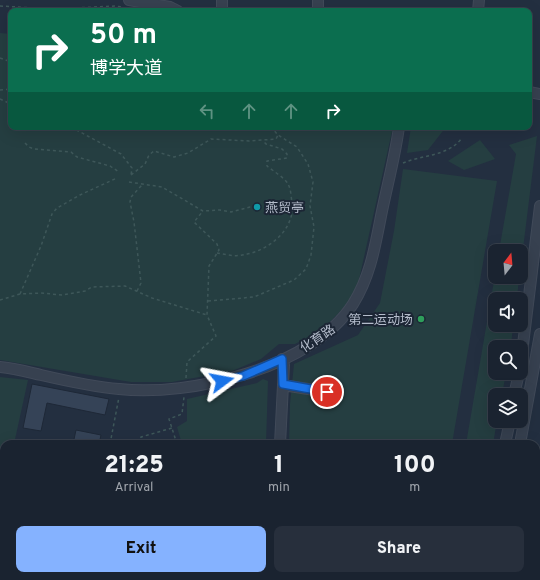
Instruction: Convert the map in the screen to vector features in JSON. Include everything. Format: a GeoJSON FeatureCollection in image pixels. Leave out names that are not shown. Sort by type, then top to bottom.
{"type":"FeatureCollection","features":[{"type":"Feature","properties":{"kind":"street"},"geometry":{"type":"LineString","coordinates":[[125,4],[173,6]]}},
{"type":"Feature","properties":{"kind":"street","name":"化育路"},"geometry":{"type":"LineString","coordinates":[[0,367],[119,389],[163,390],[185,388],[243,376],[282,359],[327,333],[338,323],[353,304],[371,265],[398,130]]}},
{"type":"Feature","properties":{"kind":"street"},"geometry":{"type":"LineString","coordinates":[[524,340],[540,206]]}},
{"type":"Feature","properties":{"kind":"street"},"geometry":{"type":"LineString","coordinates":[[521,440],[540,334]]}},
{"type":"Feature","properties":{"kind":"street"},"geometry":{"type":"LineString","coordinates":[[280,440],[283,384],[282,359]]}},
{"type":"Feature","properties":{"kind":"street"},"geometry":{"type":"LineString","coordinates":[[283,384],[327,392]]}},
{"type":"Feature","properties":{"kind":"street"},"geometry":{"type":"LineString","coordinates":[[506,440],[508,428]]}},
{"type":"Feature","properties":{"kind":"path"},"geometry":{"type":"LineString","coordinates":[[73,8],[115,6],[125,4]]}},
{"type":"Feature","properties":{"kind":"path"},"geometry":{"type":"LineString","coordinates":[[0,6],[35,8]]}},
{"type":"Feature","properties":{"kind":"path"},"geometry":{"type":"LineString","coordinates":[[77,130],[121,154],[132,168],[131,175],[145,164],[149,155],[154,151],[174,157],[188,153],[211,139],[263,141],[276,139],[278,135]]}},
{"type":"Feature","properties":{"kind":"path"},"geometry":{"type":"LineString","coordinates":[[208,302],[254,297],[294,280],[306,269],[311,255],[314,227],[310,206],[313,182],[308,164],[297,147],[278,135],[274,130]]}},
{"type":"Feature","properties":{"kind":"path"},"geometry":{"type":"LineString","coordinates":[[392,167],[417,158],[438,154],[456,146],[461,139]]}},
{"type":"Feature","properties":{"kind":"path"},"geometry":{"type":"LineString","coordinates":[[217,253],[241,256],[256,252],[271,244],[284,231],[292,218],[288,184],[267,166],[267,161],[286,158],[287,154],[282,149],[266,144],[263,141]]}},
{"type":"Feature","properties":{"kind":"path"},"geometry":{"type":"LineString","coordinates":[[25,143],[34,149],[71,152],[77,157],[110,166],[119,172]]}},
{"type":"Feature","properties":{"kind":"path"},"geometry":{"type":"LineString","coordinates":[[20,294],[41,246],[52,214],[57,208],[80,195],[117,178]]}},
{"type":"Feature","properties":{"kind":"path"},"geometry":{"type":"LineString","coordinates":[[129,182],[162,187],[204,211],[220,210],[231,212],[255,207]]}},
{"type":"Feature","properties":{"kind":"path"},"geometry":{"type":"LineString","coordinates":[[137,291],[141,284],[134,222],[130,202],[131,197],[142,184]]}},
{"type":"Feature","properties":{"kind":"path"},"geometry":{"type":"LineString","coordinates":[[186,384],[187,362],[216,336],[207,315],[209,266],[219,250],[216,244],[194,222],[204,211]]}},
{"type":"Feature","properties":{"kind":"path"},"geometry":{"type":"LineString","coordinates":[[0,300],[20,294],[41,293],[62,295],[85,291],[92,287],[125,286],[152,298],[207,315]]}},
{"type":"Feature","properties":{"kind":"path"},"geometry":{"type":"LineString","coordinates":[[111,440],[118,405],[119,389]]}},
{"type":"Feature","properties":{"kind":"path"},"geometry":{"type":"LineString","coordinates":[[176,440],[169,419],[182,414],[184,397]]}},
{"type":"Feature","properties":{"kind":"path"},"geometry":{"type":"LineString","coordinates":[[141,440],[141,437],[172,428]]}},
{"type":"Feature","properties":{"kind":"green space"},"geometry":{"type":"Polygon","coordinates":[[[0,33],[8,34],[8,130],[392,130],[358,284],[348,303],[318,332],[295,344],[279,344],[261,359],[232,371],[172,382],[131,382],[0,360],[0,33]]]}},
{"type":"Feature","properties":{"kind":"green space"},"geometry":{"type":"Polygon","coordinates":[[[411,130],[444,130],[428,150],[407,153],[411,130]]]}},
{"type":"Feature","properties":{"kind":"green space"},"geometry":{"type":"Polygon","coordinates":[[[537,136],[524,244],[500,244],[516,154],[509,145],[537,136]]]}},
{"type":"Feature","properties":{"kind":"green space"},"geometry":{"type":"Polygon","coordinates":[[[480,140],[495,159],[464,170],[448,161],[480,140]]]}},
{"type":"Feature","properties":{"kind":"green space","name":"第二运动场"},"geometry":{"type":"Polygon","coordinates":[[[403,169],[497,181],[453,440],[289,440],[290,404],[294,364],[358,335],[380,303],[394,231],[403,169]]]}},
{"type":"Feature","properties":{"kind":"green space"},"geometry":{"type":"Polygon","coordinates":[[[493,284],[518,284],[518,292],[492,292],[493,284]]]}},
{"type":"Feature","properties":{"kind":"green space"},"geometry":{"type":"Polygon","coordinates":[[[488,316],[488,332],[512,332],[512,340],[488,340],[488,380],[505,380],[503,388],[488,388],[488,428],[496,428],[494,440],[467,440],[488,316]]]}},
{"type":"Feature","properties":{"kind":"green space"},"geometry":{"type":"Polygon","coordinates":[[[0,377],[28,380],[15,440],[0,440],[0,377]]]}},
{"type":"Feature","properties":{"kind":"green space"},"geometry":{"type":"Polygon","coordinates":[[[263,379],[268,381],[266,440],[181,440],[177,427],[187,421],[187,399],[257,383],[263,379]]]}},
{"type":"Feature","properties":{"kind":"building"},"geometry":{"type":"Polygon","coordinates":[[[32,384],[109,399],[105,415],[47,403],[41,431],[23,428],[32,384]]]}},
{"type":"Feature","properties":{"kind":"building"},"geometry":{"type":"Polygon","coordinates":[[[76,430],[101,435],[100,440],[74,440],[76,430]]]}},
{"type":"Feature","properties":{"kind":"place","name":"燕贸亭"},"geometry":{"type":"Point","coordinates":[257,207]}},
{"type":"Feature","properties":{"kind":"place","name":"第二运动场"},"geometry":{"type":"Point","coordinates":[421,319]}},
{"type":"Feature","properties":{"kind":"route"},"geometry":{"type":"LineString","coordinates":[[222,381],[243,376],[282,359],[284,364],[283,384],[327,392]]}}]}
